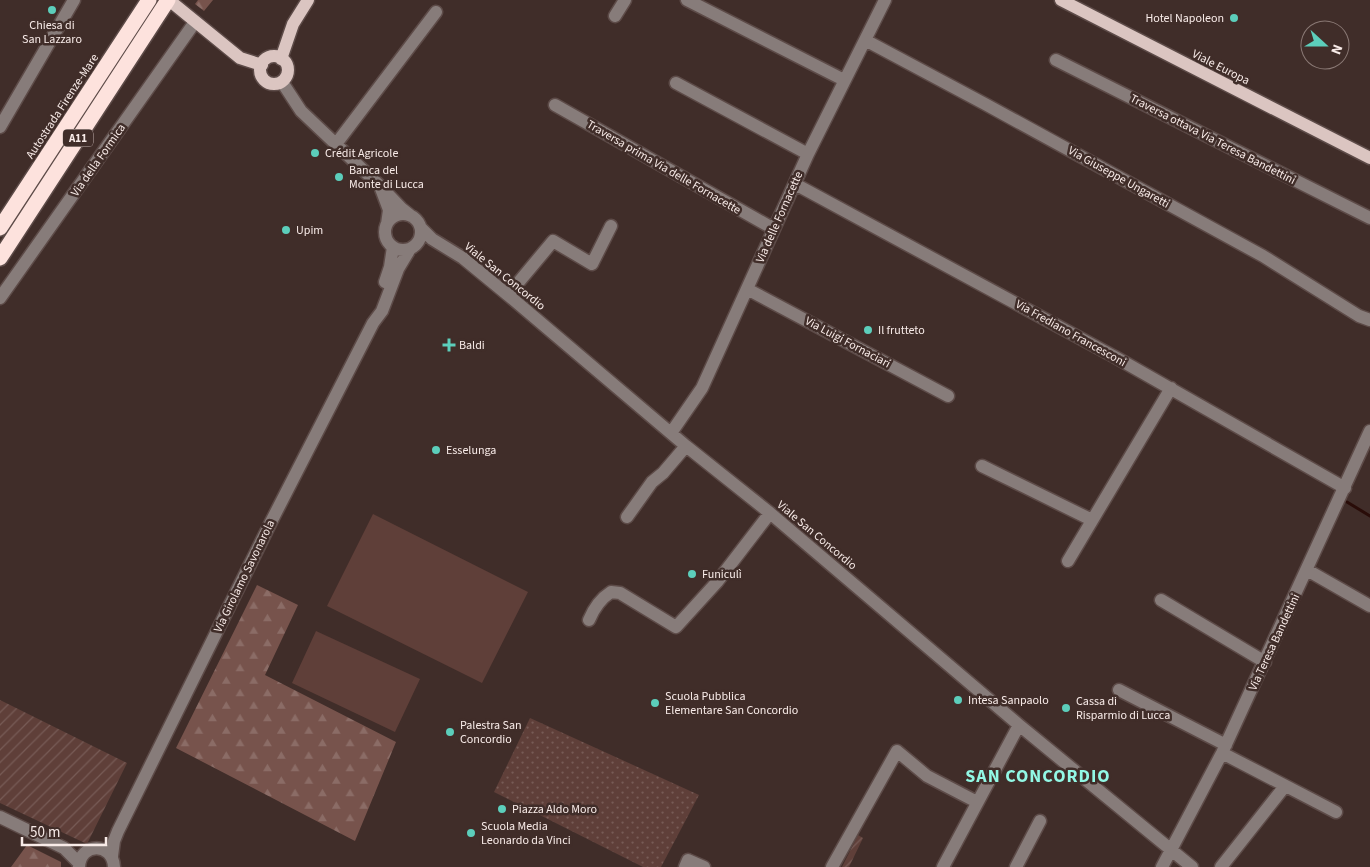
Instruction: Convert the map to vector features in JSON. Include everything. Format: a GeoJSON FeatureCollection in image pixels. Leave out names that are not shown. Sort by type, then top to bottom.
{"type":"FeatureCollection","features":[{"type":"Feature","properties":{"kind":"highway","name":"A11"},"geometry":{"type":"LineString","coordinates":[[0,258],[168,0]]}},
{"type":"Feature","properties":{"kind":"highway","name":"Autostrada Firenze-Mare"},"geometry":{"type":"LineString","coordinates":[[0,228],[146,6]]}},
{"type":"Feature","properties":{"kind":"main road"},"geometry":{"type":"LineString","coordinates":[[168,0],[240,58],[262,65]]}},
{"type":"Feature","properties":{"kind":"main road"},"geometry":{"type":"LineString","coordinates":[[282,59],[293,24],[308,0]]}},
{"type":"Feature","properties":{"kind":"main road","name":"Viale Europa"},"geometry":{"type":"LineString","coordinates":[[1061,0],[1370,158]]}},
{"type":"Feature","properties":{"kind":"main road"},"geometry":{"type":"LineString","coordinates":[[272,57],[282,59],[288,70],[282,82],[273,84],[265,81],[260,74],[264,61],[272,57]]}},
{"type":"Feature","properties":{"kind":"street"},"geometry":{"type":"LineString","coordinates":[[0,127],[74,0]]}},
{"type":"Feature","properties":{"kind":"street"},"geometry":{"type":"LineString","coordinates":[[615,16],[625,0]]}},
{"type":"Feature","properties":{"kind":"street"},"geometry":{"type":"LineString","coordinates":[[688,0],[844,80]]}},
{"type":"Feature","properties":{"kind":"street","name":"Via delle Fornacette"},"geometry":{"type":"LineString","coordinates":[[671,433],[702,388],[808,154],[885,0]]}},
{"type":"Feature","properties":{"kind":"street"},"geometry":{"type":"LineString","coordinates":[[336,144],[436,12]]}},
{"type":"Feature","properties":{"kind":"street","name":"Via della Formica"},"geometry":{"type":"LineString","coordinates":[[0,298],[195,22]]}},
{"type":"Feature","properties":{"kind":"street","name":"Via Giuseppe Ungaretti"},"geometry":{"type":"LineString","coordinates":[[866,40],[1262,256],[1359,316],[1370,320]]}},
{"type":"Feature","properties":{"kind":"street","name":"Traversa ottava Via Teresa Bandettini"},"geometry":{"type":"LineString","coordinates":[[1056,60],[1370,218]]}},
{"type":"Feature","properties":{"kind":"street","name":"Viale San Concordio"},"geometry":{"type":"LineString","coordinates":[[282,82],[300,111],[401,208],[416,219],[421,228],[432,238],[463,258],[508,295],[686,446],[770,513],[1019,725],[1192,867]]}},
{"type":"Feature","properties":{"kind":"street"},"geometry":{"type":"LineString","coordinates":[[676,83],[808,154]]}},
{"type":"Feature","properties":{"kind":"street","name":"Traversa prima Via delle Fornacette"},"geometry":{"type":"LineString","coordinates":[[555,105],[774,229]]}},
{"type":"Feature","properties":{"kind":"street","name":"Via Frediano Francesconi"},"geometry":{"type":"LineString","coordinates":[[795,184],[1171,388],[1345,488]]}},
{"type":"Feature","properties":{"kind":"street","name":"Viale San Concordio"},"geometry":{"type":"LineString","coordinates":[[380,186],[389,210],[386,237],[393,248]]}},
{"type":"Feature","properties":{"kind":"street"},"geometry":{"type":"LineString","coordinates":[[387,224],[396,216],[406,214],[411,216]]}},
{"type":"Feature","properties":{"kind":"street"},"geometry":{"type":"LineString","coordinates":[[508,295],[553,241],[592,264],[611,226]]}},
{"type":"Feature","properties":{"kind":"street"},"geometry":{"type":"LineString","coordinates":[[393,248],[410,249],[418,243],[421,228]]}},
{"type":"Feature","properties":{"kind":"street","name":"Via Girolamo Savonarola"},"geometry":{"type":"LineString","coordinates":[[116,864],[114,841],[120,826],[372,323],[390,267],[393,248]]}},
{"type":"Feature","properties":{"kind":"street","name":"Via Girolamo Savonarola"},"geometry":{"type":"LineString","coordinates":[[372,323],[382,311],[398,270],[410,249]]}},
{"type":"Feature","properties":{"kind":"street","name":"Via Luigi Fornaciari"},"geometry":{"type":"LineString","coordinates":[[747,289],[948,396]]}},
{"type":"Feature","properties":{"kind":"street"},"geometry":{"type":"LineString","coordinates":[[1068,562],[1171,388]]}},
{"type":"Feature","properties":{"kind":"street","name":"Via Teresa Bandettini"},"geometry":{"type":"LineString","coordinates":[[1162,867],[1224,749],[1345,488],[1365,458],[1370,431]]}},
{"type":"Feature","properties":{"kind":"street"},"geometry":{"type":"LineString","coordinates":[[627,517],[652,482],[663,473],[686,446]]}},
{"type":"Feature","properties":{"kind":"street"},"geometry":{"type":"LineString","coordinates":[[982,466],[1092,520]]}},
{"type":"Feature","properties":{"kind":"street"},"geometry":{"type":"LineString","coordinates":[[589,620],[603,597],[611,592],[620,593],[676,627],[716,582],[770,513]]}},
{"type":"Feature","properties":{"kind":"street"},"geometry":{"type":"LineString","coordinates":[[1307,570],[1370,606]]}},
{"type":"Feature","properties":{"kind":"street"},"geometry":{"type":"LineString","coordinates":[[1161,600],[1265,662]]}},
{"type":"Feature","properties":{"kind":"street"},"geometry":{"type":"LineString","coordinates":[[1120,690],[1285,786],[1336,812]]}},
{"type":"Feature","properties":{"kind":"street"},"geometry":{"type":"LineString","coordinates":[[943,867],[1019,725]]}},
{"type":"Feature","properties":{"kind":"street"},"geometry":{"type":"LineString","coordinates":[[832,867],[897,751],[927,776],[977,802]]}},
{"type":"Feature","properties":{"kind":"street"},"geometry":{"type":"LineString","coordinates":[[1221,867],[1285,786]]}},
{"type":"Feature","properties":{"kind":"street"},"geometry":{"type":"LineString","coordinates":[[0,817],[64,848],[79,865]]}},
{"type":"Feature","properties":{"kind":"street"},"geometry":{"type":"LineString","coordinates":[[1016,867],[1040,821]]}},
{"type":"Feature","properties":{"kind":"street","name":"Via Girolamo Savonarola"},"geometry":{"type":"LineString","coordinates":[[79,865],[84,854],[93,848],[98,848],[120,826]]}},
{"type":"Feature","properties":{"kind":"street"},"geometry":{"type":"LineString","coordinates":[[98,848],[108,852],[116,864]]}},
{"type":"Feature","properties":{"kind":"street"},"geometry":{"type":"LineString","coordinates":[[685,867],[688,860],[704,867]]}},
{"type":"Feature","properties":{"kind":"shaded area"},"geometry":{"type":"Polygon","coordinates":[[[373,514],[528,592],[482,683],[327,606],[373,514]]]}},
{"type":"Feature","properties":{"kind":"shaded area"},"geometry":{"type":"Polygon","coordinates":[[[316,631],[420,679],[395,732],[292,683],[316,631]]]}},
{"type":"Feature","properties":{"kind":"shaded area"},"geometry":{"type":"Polygon","coordinates":[[[0,700],[127,763],[87,844],[0,803],[0,700]]]}},
{"type":"Feature","properties":{"kind":"shaded area"},"geometry":{"type":"Polygon","coordinates":[[[530,718],[699,795],[661,867],[643,867],[494,792],[530,718]]]}},
{"type":"Feature","properties":{"kind":"shaded area"},"geometry":{"type":"Polygon","coordinates":[[[858,835],[863,838],[849,867],[842,867],[858,835]]]}},
{"type":"Feature","properties":{"kind":"green space"},"geometry":{"type":"Polygon","coordinates":[[[198,0],[213,0],[204,11],[195,4],[198,0]]]}},
{"type":"Feature","properties":{"kind":"green space"},"geometry":{"type":"Polygon","coordinates":[[[257,585],[298,605],[265,675],[396,742],[355,841],[176,748],[257,585]]]}},
{"type":"Feature","properties":{"kind":"green space"},"geometry":{"type":"Polygon","coordinates":[[[27,845],[61,862],[61,867],[11,867],[27,845]]]}},
{"type":"Feature","properties":{"kind":"waterway"},"geometry":{"type":"LineString","coordinates":[[1347,502],[1370,516]]}},
{"type":"Feature","properties":{"kind":"place","name":"Chiesa di San Lazzaro"},"geometry":{"type":"Point","coordinates":[52,10]}},
{"type":"Feature","properties":{"kind":"place","name":"Hotel Napoleon"},"geometry":{"type":"Point","coordinates":[1234,18]}},
{"type":"Feature","properties":{"kind":"place","name":"Crédit Agricole"},"geometry":{"type":"Point","coordinates":[315,153]}},
{"type":"Feature","properties":{"kind":"place","name":"Banca del Monte di Lucca"},"geometry":{"type":"Point","coordinates":[339,177]}},
{"type":"Feature","properties":{"kind":"place","name":"Upim"},"geometry":{"type":"Point","coordinates":[286,230]}},
{"type":"Feature","properties":{"kind":"place","name":"Il frutteto"},"geometry":{"type":"Point","coordinates":[868,330]}},
{"type":"Feature","properties":{"kind":"place","name":"Baldi"},"geometry":{"type":"Point","coordinates":[449,345]}},
{"type":"Feature","properties":{"kind":"place","name":"Esselunga"},"geometry":{"type":"Point","coordinates":[436,450]}},
{"type":"Feature","properties":{"kind":"place","name":"Funiculì"},"geometry":{"type":"Point","coordinates":[692,574]}},
{"type":"Feature","properties":{"kind":"place","name":"Intesa Sanpaolo"},"geometry":{"type":"Point","coordinates":[958,700]}},
{"type":"Feature","properties":{"kind":"place","name":"Scuola Pubblica Elementare San Concordio"},"geometry":{"type":"Point","coordinates":[655,703]}},
{"type":"Feature","properties":{"kind":"place","name":"Cassa di Risparmio di Lucca"},"geometry":{"type":"Point","coordinates":[1066,708]}},
{"type":"Feature","properties":{"kind":"place","name":"Palestra San Concordio"},"geometry":{"type":"Point","coordinates":[450,732]}},
{"type":"Feature","properties":{"kind":"place","name":"Piazza Aldo Moro"},"geometry":{"type":"Point","coordinates":[502,809]}},
{"type":"Feature","properties":{"kind":"place","name":"Scuola Media Leonardo da Vinci"},"geometry":{"type":"Point","coordinates":[471,833]}},
{"type":"Feature","properties":{"kind":"district","name":"SAN CONCORDIO"},"geometry":{"type":"Point","coordinates":[1038,776]}}]}
